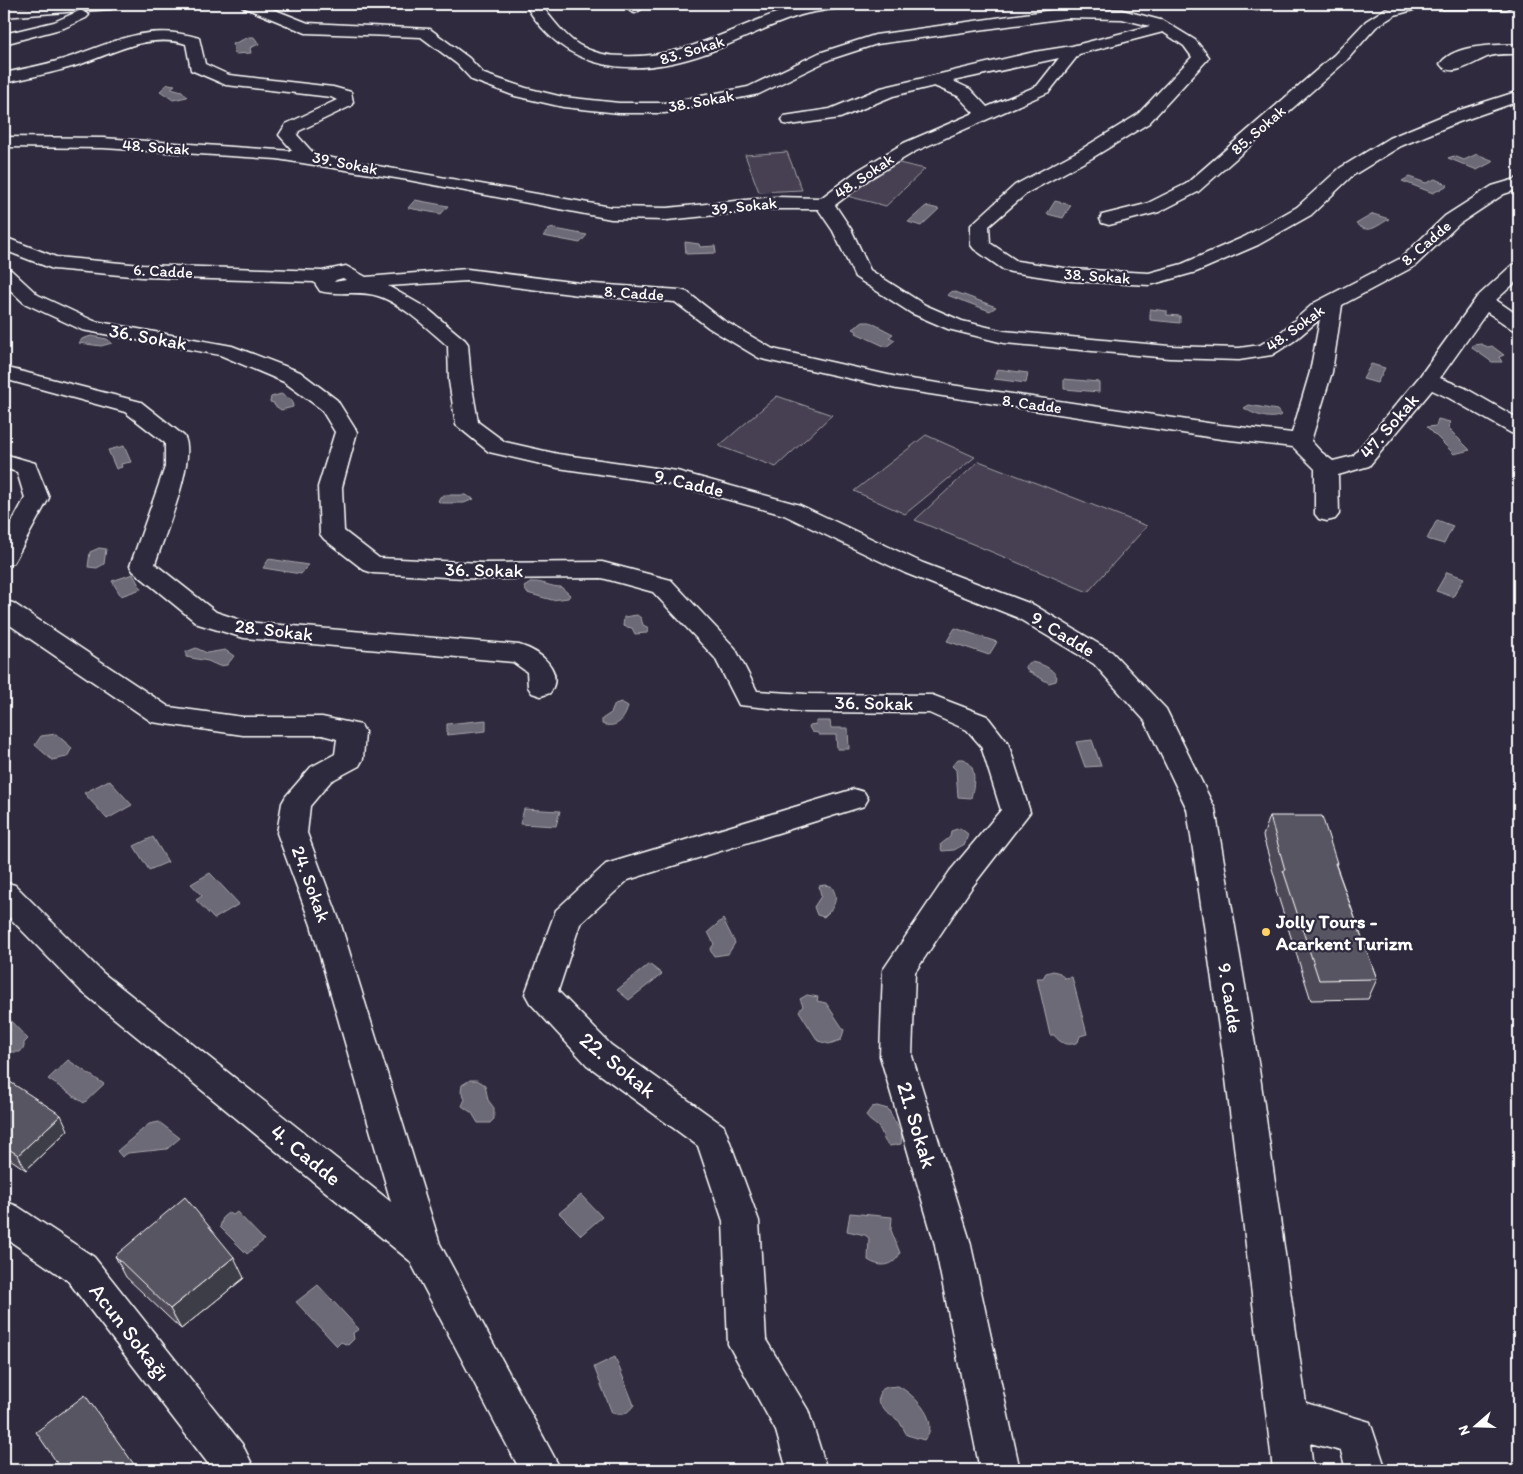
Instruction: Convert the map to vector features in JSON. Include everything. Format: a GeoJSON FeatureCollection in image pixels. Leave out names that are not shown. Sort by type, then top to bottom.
{"type":"FeatureCollection","features":[{"type":"Feature","properties":{"kind":"street"},"geometry":{"type":"LineString","coordinates":[[4,12],[106,4]]}},
{"type":"Feature","properties":{"kind":"street"},"geometry":{"type":"LineString","coordinates":[[4,39],[59,25],[106,4]]}},
{"type":"Feature","properties":{"kind":"street","name":"38. Sokak"},"geometry":{"type":"LineString","coordinates":[[248,4],[306,28],[425,32],[463,61],[478,77],[521,92],[563,102],[619,108],[665,108],[753,91],[825,56],[875,40],[1066,13],[1097,11],[1166,26],[1191,42],[1201,57],[1143,119],[1086,154],[1021,189],[980,225],[981,245],[1011,266],[1071,275],[1150,279],[1190,268],[1251,241],[1304,211],[1346,172],[1395,142],[1453,118],[1519,96]]}},
{"type":"Feature","properties":{"kind":"street","name":"83. Sokak"},"geometry":{"type":"LineString","coordinates":[[532,4],[561,38],[572,47],[591,58],[628,62],[662,61],[720,42],[805,8],[838,4]]}},
{"type":"Feature","properties":{"kind":"street","name":"85. Sokak"},"geometry":{"type":"LineString","coordinates":[[1109,219],[1166,204],[1192,188],[1340,58],[1371,24],[1390,8],[1418,4]]}},
{"type":"Feature","properties":{"kind":"street"},"geometry":{"type":"LineString","coordinates":[[1443,4],[1508,4]]}},
{"type":"Feature","properties":{"kind":"street"},"geometry":{"type":"LineString","coordinates":[[790,120],[834,114],[887,92],[1034,57],[1073,51],[1166,26]]}},
{"type":"Feature","properties":{"kind":"street","name":"39. Sokak"},"geometry":{"type":"LineString","coordinates":[[4,78],[73,61],[131,41],[156,35],[183,37],[193,41],[197,67],[226,80],[333,92],[345,96],[344,102],[292,128],[288,135],[308,159],[408,175],[611,213],[667,214],[775,203],[825,204]]}},
{"type":"Feature","properties":{"kind":"street"},"geometry":{"type":"LineString","coordinates":[[1482,53],[1519,49]]}},
{"type":"Feature","properties":{"kind":"street","name":"48. Sokak"},"geometry":{"type":"LineString","coordinates":[[1073,51],[1043,89],[901,152],[863,175],[825,204],[832,218],[842,229],[862,274],[918,309],[955,325],[1004,337],[1169,352],[1239,354],[1265,351],[1287,336],[1320,308],[1332,302]]}},
{"type":"Feature","properties":{"kind":"street"},"geometry":{"type":"LineString","coordinates":[[935,81],[954,86],[973,98],[984,116]]}},
{"type":"Feature","properties":{"kind":"street","name":"48. Sokak"},"geometry":{"type":"LineString","coordinates":[[4,142],[103,143],[277,154],[308,159]]}},
{"type":"Feature","properties":{"kind":"street","name":"8. Cadde"},"geometry":{"type":"LineString","coordinates":[[1332,302],[1408,262],[1452,220],[1498,190],[1519,183]]}},
{"type":"Feature","properties":{"kind":"street","name":"6. Cadde"},"geometry":{"type":"LineString","coordinates":[[4,243],[53,263],[142,271],[346,280]]}},
{"type":"Feature","properties":{"kind":"street","name":"47. Sokak"},"geometry":{"type":"LineString","coordinates":[[1326,468],[1346,468],[1361,461],[1428,381],[1484,301],[1519,269]]}},
{"type":"Feature","properties":{"kind":"street","name":"36. Sokak"},"geometry":{"type":"LineString","coordinates":[[4,274],[31,299],[89,326],[225,350],[292,377],[329,405],[346,432],[330,487],[332,534],[373,565],[482,571],[602,570],[662,586],[726,654],[748,699],[806,703],[932,704],[977,723],[994,743],[1016,812]]}},
{"type":"Feature","properties":{"kind":"street","name":"8. Cadde"},"geometry":{"type":"LineString","coordinates":[[346,280],[467,275],[579,289],[680,296],[716,324],[766,354],[906,384],[1221,432],[1300,441]]}},
{"type":"Feature","properties":{"kind":"street","name":"9. Cadde"},"geometry":{"type":"LineString","coordinates":[[346,280],[384,291],[421,313],[458,344],[460,381],[467,425],[497,448],[558,461],[677,478],[792,510],[914,568],[1025,611],[1103,658],[1156,716],[1201,809],[1241,1062],[1288,1417],[1293,1470]]}},
{"type":"Feature","properties":{"kind":"street"},"geometry":{"type":"LineString","coordinates":[[1484,301],[1519,325]]}},
{"type":"Feature","properties":{"kind":"street"},"geometry":{"type":"LineString","coordinates":[[1327,514],[1326,468],[1314,460],[1300,441],[1307,424],[1328,342],[1332,302]]}},
{"type":"Feature","properties":{"kind":"street","name":"28. Sokak"},"geometry":{"type":"LineString","coordinates":[[4,373],[133,407],[176,441],[176,467],[142,566],[207,618],[244,630],[519,654],[540,668],[541,687]]}},
{"type":"Feature","properties":{"kind":"street","name":"47. Sokak"},"geometry":{"type":"LineString","coordinates":[[1428,381],[1458,393],[1519,428]]}},
{"type":"Feature","properties":{"kind":"street"},"geometry":{"type":"LineString","coordinates":[[4,461],[27,468],[37,498],[4,558]]}},
{"type":"Feature","properties":{"kind":"street","name":"24. Sokak"},"geometry":{"type":"LineString","coordinates":[[4,609],[162,715],[243,726],[322,726],[351,732],[349,759],[321,774],[296,803],[292,832],[326,925],[422,1249]]}},
{"type":"Feature","properties":{"kind":"street","name":"22. Sokak"},"geometry":{"type":"LineString","coordinates":[[807,1470],[794,1424],[747,1344],[741,1221],[712,1137],[598,1055],[541,994],[567,918],[617,872],[854,799]]}},
{"type":"Feature","properties":{"kind":"street","name":"21. Sokak"},"geometry":{"type":"LineString","coordinates":[[1000,1470],[952,1241],[896,1056],[899,970],[961,879],[1016,812]]}},
{"type":"Feature","properties":{"kind":"street","name":"4. Cadde"},"geometry":{"type":"LineString","coordinates":[[4,893],[92,982],[422,1249],[541,1470]]}},
{"type":"Feature","properties":{"kind":"street","name":"Acun Sokağı"},"geometry":{"type":"LineString","coordinates":[[4,1217],[81,1269],[228,1458],[235,1470]]}},
{"type":"Feature","properties":{"kind":"street"},"geometry":{"type":"LineString","coordinates":[[1288,1417],[1356,1436],[1366,1470]]}},
{"type":"Feature","properties":{"kind":"shaded area"},"geometry":{"type":"Polygon","coordinates":[[[249,37],[254,37],[259,44],[250,48],[251,53],[235,54],[233,44],[249,37]]]}},
{"type":"Feature","properties":{"kind":"shaded area"},"geometry":{"type":"Polygon","coordinates":[[[168,84],[175,85],[171,88],[182,91],[187,97],[173,100],[160,91],[168,84]]]}},
{"type":"Feature","properties":{"kind":"shaded area"},"geometry":{"type":"Polygon","coordinates":[[[787,152],[802,190],[759,192],[745,155],[787,152]]]}},
{"type":"Feature","properties":{"kind":"shaded area"},"geometry":{"type":"Polygon","coordinates":[[[1477,154],[1494,161],[1477,170],[1448,158],[1454,156],[1464,160],[1477,154]]]}},
{"type":"Feature","properties":{"kind":"shaded area"},"geometry":{"type":"Polygon","coordinates":[[[886,160],[925,169],[886,206],[847,196],[886,160]]]}},
{"type":"Feature","properties":{"kind":"shaded area"},"geometry":{"type":"Polygon","coordinates":[[[1409,177],[1426,183],[1435,179],[1448,185],[1433,193],[1402,181],[1409,177]]]}},
{"type":"Feature","properties":{"kind":"shaded area"},"geometry":{"type":"Polygon","coordinates":[[[415,200],[448,206],[441,214],[408,208],[415,200]]]}},
{"type":"Feature","properties":{"kind":"shaded area"},"geometry":{"type":"Polygon","coordinates":[[[1055,201],[1071,205],[1063,218],[1047,214],[1055,201]]]}},
{"type":"Feature","properties":{"kind":"shaded area"},"geometry":{"type":"Polygon","coordinates":[[[926,206],[939,209],[921,226],[908,222],[926,206]]]}},
{"type":"Feature","properties":{"kind":"shaded area"},"geometry":{"type":"Polygon","coordinates":[[[1373,214],[1389,219],[1372,229],[1365,229],[1356,224],[1373,214]]]}},
{"type":"Feature","properties":{"kind":"shaded area"},"geometry":{"type":"Polygon","coordinates":[[[550,228],[587,235],[580,243],[543,236],[550,228]]]}},
{"type":"Feature","properties":{"kind":"shaded area"},"geometry":{"type":"Polygon","coordinates":[[[685,242],[699,244],[700,247],[715,246],[716,253],[686,254],[685,242]]]}},
{"type":"Feature","properties":{"kind":"shaded area"},"geometry":{"type":"Polygon","coordinates":[[[953,291],[996,307],[990,311],[947,295],[953,291]]]}},
{"type":"Feature","properties":{"kind":"shaded area"},"geometry":{"type":"Polygon","coordinates":[[[1150,309],[1167,311],[1167,315],[1180,316],[1180,323],[1150,320],[1150,309]]]}},
{"type":"Feature","properties":{"kind":"shaded area"},"geometry":{"type":"Polygon","coordinates":[[[863,322],[870,322],[893,334],[889,337],[895,340],[886,347],[856,333],[857,331],[853,329],[863,322]]]}},
{"type":"Feature","properties":{"kind":"shaded area"},"geometry":{"type":"Polygon","coordinates":[[[91,336],[107,339],[112,343],[101,346],[79,343],[82,339],[91,336]]]}},
{"type":"Feature","properties":{"kind":"shaded area"},"geometry":{"type":"Polygon","coordinates":[[[1481,344],[1488,347],[1492,346],[1504,355],[1499,357],[1502,362],[1492,362],[1472,348],[1473,345],[1481,344]]]}},
{"type":"Feature","properties":{"kind":"shaded area"},"geometry":{"type":"Polygon","coordinates":[[[1371,364],[1385,368],[1377,383],[1363,379],[1371,364]]]}},
{"type":"Feature","properties":{"kind":"shaded area"},"geometry":{"type":"Polygon","coordinates":[[[997,369],[1028,373],[1026,383],[994,379],[997,369]]]}},
{"type":"Feature","properties":{"kind":"shaded area"},"geometry":{"type":"Polygon","coordinates":[[[1064,379],[1099,382],[1099,392],[1064,389],[1064,379]]]}},
{"type":"Feature","properties":{"kind":"shaded area"},"geometry":{"type":"Polygon","coordinates":[[[281,394],[292,400],[293,407],[281,410],[274,403],[270,402],[271,397],[281,394]]]}},
{"type":"Feature","properties":{"kind":"shaded area"},"geometry":{"type":"Polygon","coordinates":[[[777,396],[832,415],[776,467],[719,446],[777,396]]]}},
{"type":"Feature","properties":{"kind":"shaded area"},"geometry":{"type":"Polygon","coordinates":[[[1249,405],[1277,410],[1281,415],[1267,417],[1257,414],[1244,408],[1249,405]]]}},
{"type":"Feature","properties":{"kind":"shaded area"},"geometry":{"type":"Polygon","coordinates":[[[1438,419],[1450,422],[1448,428],[1470,450],[1454,454],[1427,427],[1436,426],[1438,419]]]}},
{"type":"Feature","properties":{"kind":"shaded area"},"geometry":{"type":"Polygon","coordinates":[[[926,435],[975,457],[905,514],[854,491],[926,435]]]}},
{"type":"Feature","properties":{"kind":"shaded area"},"geometry":{"type":"Polygon","coordinates":[[[124,446],[131,462],[121,464],[122,467],[116,469],[108,450],[124,446]]]}},
{"type":"Feature","properties":{"kind":"shaded area"},"geometry":{"type":"Polygon","coordinates":[[[979,461],[1147,526],[1088,592],[915,520],[979,461]]]}},
{"type":"Feature","properties":{"kind":"shaded area"},"geometry":{"type":"Polygon","coordinates":[[[444,495],[465,495],[474,499],[464,503],[441,503],[438,501],[444,495]]]}},
{"type":"Feature","properties":{"kind":"shaded area"},"geometry":{"type":"Polygon","coordinates":[[[1437,520],[1453,526],[1444,544],[1427,539],[1437,520]]]}},
{"type":"Feature","properties":{"kind":"shaded area"},"geometry":{"type":"Polygon","coordinates":[[[99,548],[106,549],[104,564],[97,568],[88,567],[90,552],[99,548]]]}},
{"type":"Feature","properties":{"kind":"shaded area"},"geometry":{"type":"Polygon","coordinates":[[[269,559],[308,565],[301,574],[263,568],[269,559]]]}},
{"type":"Feature","properties":{"kind":"shaded area"},"geometry":{"type":"Polygon","coordinates":[[[1447,572],[1464,578],[1453,597],[1436,591],[1447,572]]]}},
{"type":"Feature","properties":{"kind":"shaded area"},"geometry":{"type":"Polygon","coordinates":[[[133,574],[141,589],[121,596],[112,581],[133,574]]]}},
{"type":"Feature","properties":{"kind":"shaded area"},"geometry":{"type":"Polygon","coordinates":[[[532,582],[561,587],[570,595],[568,598],[552,600],[527,593],[524,587],[532,582]]]}},
{"type":"Feature","properties":{"kind":"shaded area"},"geometry":{"type":"Polygon","coordinates":[[[637,615],[641,618],[643,625],[649,628],[647,633],[635,634],[632,628],[623,626],[624,617],[637,615]]]}},
{"type":"Feature","properties":{"kind":"shaded area"},"geometry":{"type":"Polygon","coordinates":[[[955,628],[997,642],[989,655],[947,641],[955,628]]]}},
{"type":"Feature","properties":{"kind":"shaded area"},"geometry":{"type":"Polygon","coordinates":[[[196,648],[207,653],[225,650],[234,656],[227,665],[219,666],[208,661],[186,657],[186,652],[196,648]]]}},
{"type":"Feature","properties":{"kind":"shaded area"},"geometry":{"type":"Polygon","coordinates":[[[1031,662],[1049,668],[1057,677],[1056,681],[1049,683],[1028,671],[1025,666],[1031,662]]]}},
{"type":"Feature","properties":{"kind":"shaded area"},"geometry":{"type":"Polygon","coordinates":[[[621,702],[628,706],[622,719],[612,725],[602,724],[602,719],[611,713],[615,704],[621,702]]]}},
{"type":"Feature","properties":{"kind":"shaded area"},"geometry":{"type":"Polygon","coordinates":[[[486,720],[486,731],[447,735],[447,724],[486,720]]]}},
{"type":"Feature","properties":{"kind":"shaded area"},"geometry":{"type":"Polygon","coordinates":[[[816,721],[830,721],[831,728],[848,728],[849,749],[837,749],[836,735],[819,735],[812,732],[809,727],[816,724],[816,721]]]}},
{"type":"Feature","properties":{"kind":"shaded area"},"geometry":{"type":"Polygon","coordinates":[[[56,734],[72,748],[67,757],[52,760],[35,745],[41,736],[56,734]]]}},
{"type":"Feature","properties":{"kind":"shaded area"},"geometry":{"type":"Polygon","coordinates":[[[1092,740],[1101,766],[1085,767],[1076,742],[1092,740]]]}},
{"type":"Feature","properties":{"kind":"shaded area"},"geometry":{"type":"Polygon","coordinates":[[[958,759],[964,759],[968,762],[973,771],[974,782],[971,798],[958,797],[956,770],[952,766],[958,759]]]}},
{"type":"Feature","properties":{"kind":"shaded area"},"geometry":{"type":"Polygon","coordinates":[[[109,780],[132,805],[107,819],[84,793],[109,780]]]}},
{"type":"Feature","properties":{"kind":"shaded area"},"geometry":{"type":"Polygon","coordinates":[[[524,809],[560,811],[556,826],[520,824],[524,809]]]}},
{"type":"Feature","properties":{"kind":"shaded area"},"geometry":{"type":"Polygon","coordinates":[[[960,828],[968,834],[965,844],[954,850],[942,851],[940,845],[950,837],[951,831],[960,828]]]}},
{"type":"Feature","properties":{"kind":"shaded area"},"geometry":{"type":"Polygon","coordinates":[[[153,837],[168,862],[149,870],[134,846],[153,837]]]}},
{"type":"Feature","properties":{"kind":"shaded area"},"geometry":{"type":"Polygon","coordinates":[[[210,873],[239,904],[214,919],[196,900],[202,896],[191,884],[210,873]]]}},
{"type":"Feature","properties":{"kind":"shaded area"},"geometry":{"type":"Polygon","coordinates":[[[819,886],[831,886],[834,890],[835,903],[824,917],[817,915],[814,907],[821,896],[819,886]]]}},
{"type":"Feature","properties":{"kind":"shaded area"},"geometry":{"type":"Polygon","coordinates":[[[723,919],[735,943],[728,954],[714,956],[710,950],[714,944],[708,932],[723,919]]]}},
{"type":"Feature","properties":{"kind":"shaded area"},"geometry":{"type":"Polygon","coordinates":[[[649,964],[662,974],[629,1000],[617,990],[649,964]]]}},
{"type":"Feature","properties":{"kind":"shaded area"},"geometry":{"type":"Polygon","coordinates":[[[1053,971],[1060,973],[1064,978],[1072,977],[1087,1034],[1080,1036],[1078,1042],[1064,1043],[1054,1035],[1050,1035],[1037,978],[1043,978],[1046,973],[1053,971]]]}},
{"type":"Feature","properties":{"kind":"shaded area"},"geometry":{"type":"Polygon","coordinates":[[[807,995],[818,997],[817,1001],[826,1003],[844,1030],[841,1040],[829,1044],[818,1041],[799,1011],[803,1006],[800,999],[807,995]]]}},
{"type":"Feature","properties":{"kind":"shaded area"},"geometry":{"type":"Polygon","coordinates":[[[4,1014],[28,1039],[20,1052],[8,1052],[4,1055],[4,1014]]]}},
{"type":"Feature","properties":{"kind":"shaded area"},"geometry":{"type":"Polygon","coordinates":[[[68,1060],[104,1084],[84,1103],[48,1079],[68,1060]]]}},
{"type":"Feature","properties":{"kind":"shaded area"},"geometry":{"type":"Polygon","coordinates":[[[470,1080],[477,1080],[485,1085],[488,1100],[494,1108],[494,1119],[490,1123],[478,1123],[472,1113],[462,1106],[465,1099],[461,1092],[462,1085],[470,1080]]]}},
{"type":"Feature","properties":{"kind":"shaded area"},"geometry":{"type":"Polygon","coordinates":[[[877,1106],[888,1109],[902,1134],[901,1144],[890,1146],[887,1144],[879,1128],[867,1117],[866,1115],[872,1107],[877,1106]]]}},
{"type":"Feature","properties":{"kind":"shaded area"},"geometry":{"type":"Polygon","coordinates":[[[159,1122],[180,1138],[167,1149],[128,1153],[122,1157],[117,1151],[149,1124],[159,1122]]]}},
{"type":"Feature","properties":{"kind":"shaded area"},"geometry":{"type":"Polygon","coordinates":[[[581,1195],[602,1217],[581,1235],[559,1213],[581,1195]]]}},
{"type":"Feature","properties":{"kind":"shaded area"},"geometry":{"type":"Polygon","coordinates":[[[237,1212],[264,1240],[247,1254],[220,1227],[223,1217],[228,1213],[233,1215],[237,1212]]]}},
{"type":"Feature","properties":{"kind":"shaded area"},"geometry":{"type":"Polygon","coordinates":[[[850,1213],[892,1217],[891,1230],[900,1253],[894,1261],[882,1265],[868,1260],[869,1238],[865,1235],[847,1231],[850,1213]]]}},
{"type":"Feature","properties":{"kind":"shaded area"},"geometry":{"type":"Polygon","coordinates":[[[318,1285],[359,1329],[353,1333],[354,1339],[348,1345],[341,1342],[337,1346],[296,1302],[318,1285]]]}},
{"type":"Feature","properties":{"kind":"shaded area"},"geometry":{"type":"Polygon","coordinates":[[[615,1357],[634,1405],[622,1414],[612,1413],[594,1367],[615,1357]]]}},
{"type":"Feature","properties":{"kind":"shaded area"},"geometry":{"type":"Polygon","coordinates":[[[898,1386],[918,1402],[928,1417],[929,1433],[924,1440],[907,1435],[899,1421],[886,1412],[878,1402],[881,1390],[887,1387],[898,1386]]]}},
{"type":"Feature","properties":{"kind":"building"},"geometry":{"type":"Polygon","coordinates":[[[1270,816],[1322,816],[1337,863],[1335,863],[1377,979],[1319,980],[1283,870],[1285,870],[1270,816]]]}},
{"type":"Feature","properties":{"kind":"building"},"geometry":{"type":"Polygon","coordinates":[[[4,1078],[61,1115],[18,1155],[4,1146],[4,1078]]]}},
{"type":"Feature","properties":{"kind":"building"},"geometry":{"type":"Polygon","coordinates":[[[185,1197],[234,1257],[170,1309],[115,1256],[185,1197]]]}},
{"type":"Feature","properties":{"kind":"building"},"geometry":{"type":"Polygon","coordinates":[[[85,1395],[138,1470],[62,1470],[36,1432],[85,1395]]]}},
{"type":"Feature","properties":{"kind":"place","name":"Jolly Tours - Acarkent Turizm"},"geometry":{"type":"Point","coordinates":[1266,932]}}]}
